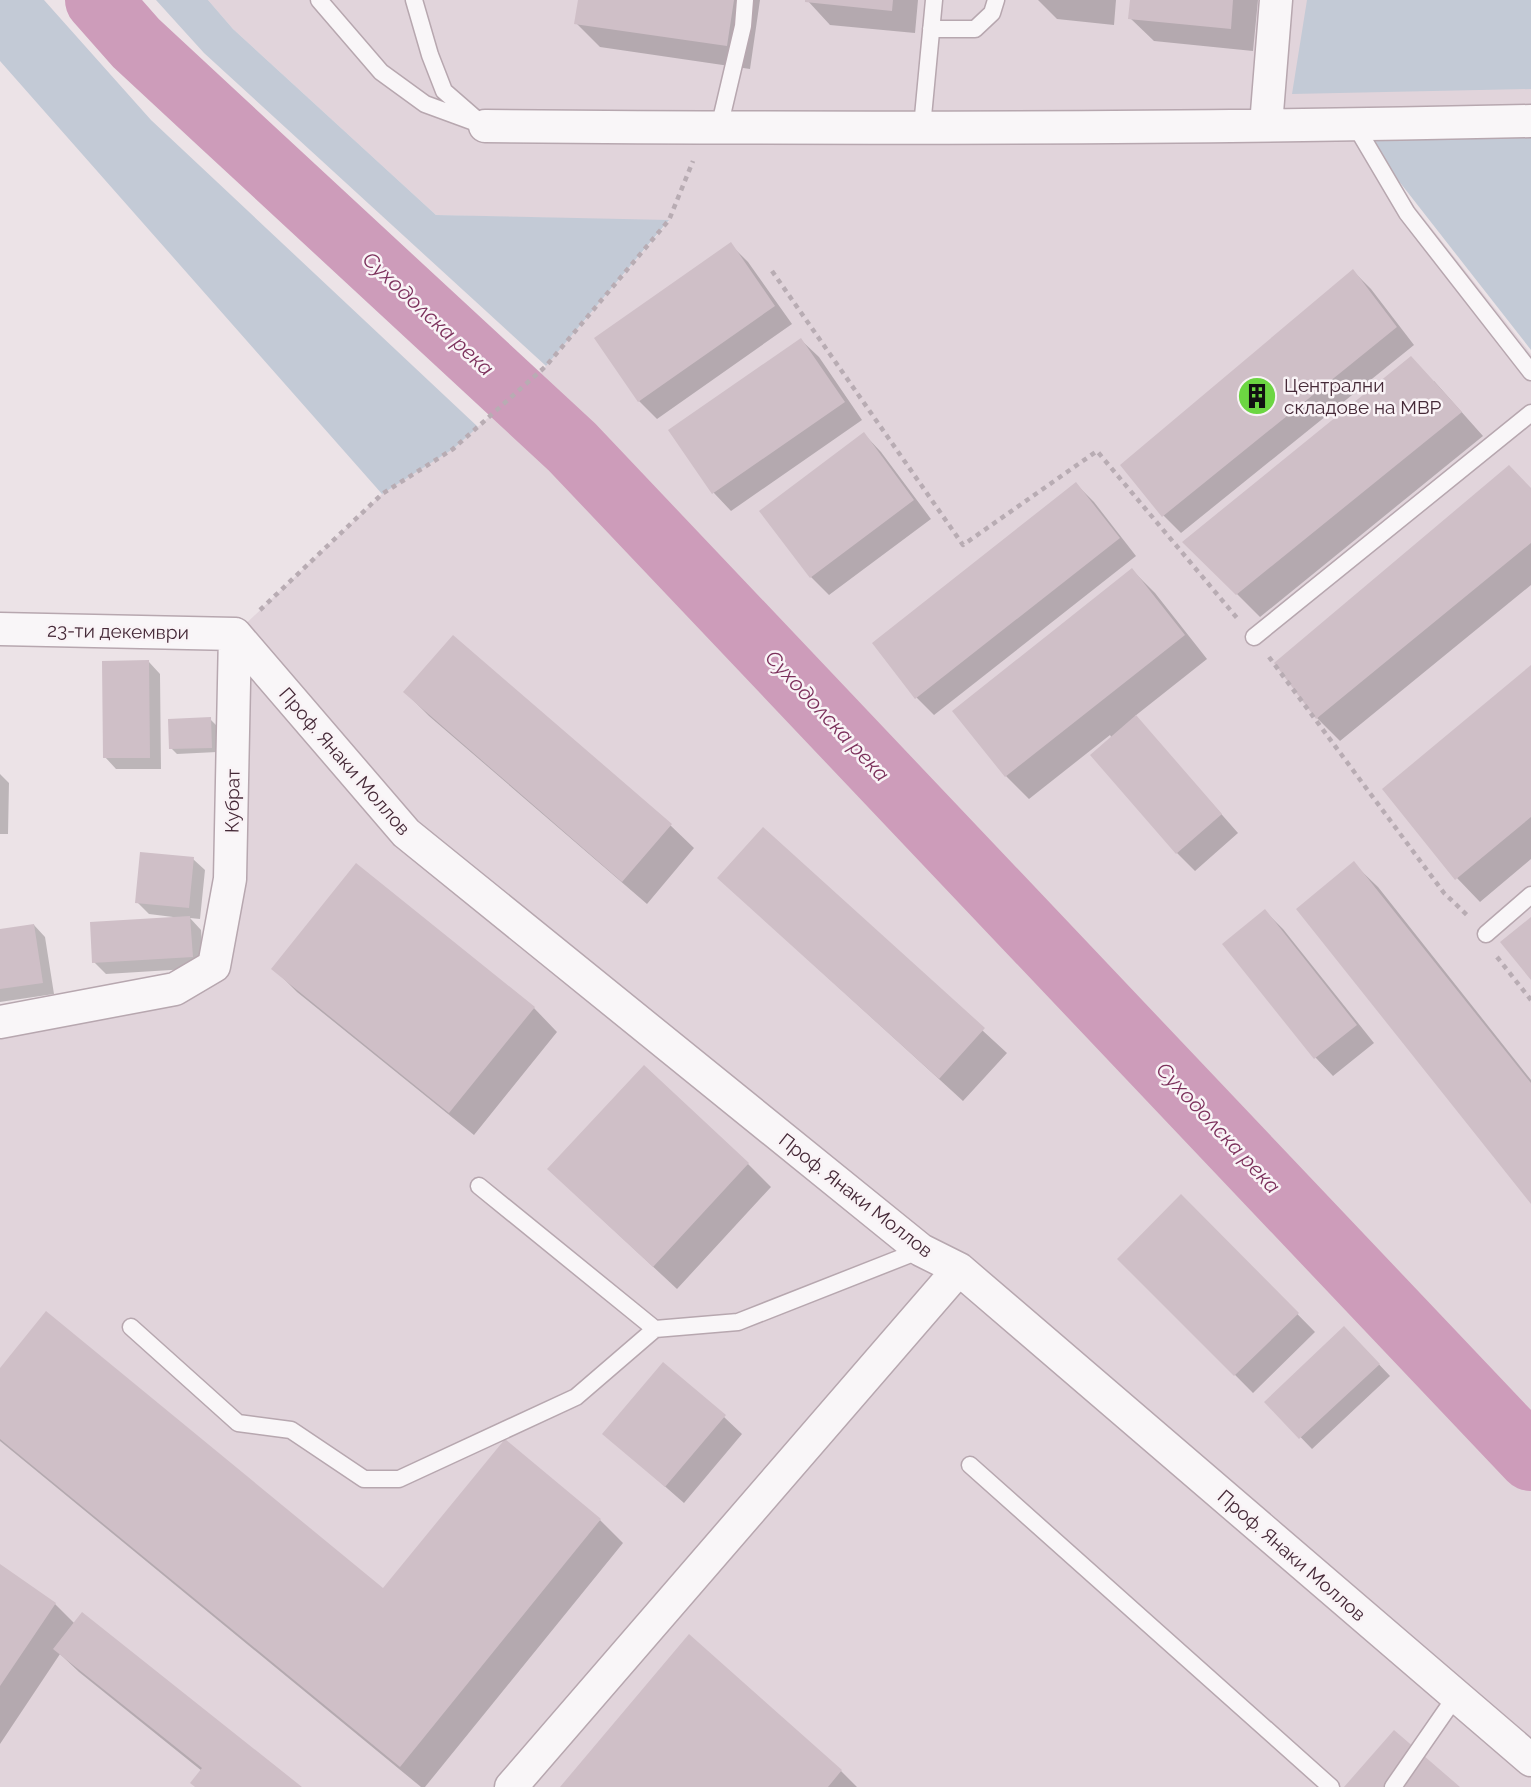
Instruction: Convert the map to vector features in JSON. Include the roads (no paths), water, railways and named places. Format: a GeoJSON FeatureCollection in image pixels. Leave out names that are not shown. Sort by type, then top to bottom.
{"type":"FeatureCollection","features":[{"type":"Feature","properties":{"kind":"street"},"geometry":{"type":"LineString","coordinates":[[1266,125],[1276,0]]}},
{"type":"Feature","properties":{"kind":"street"},"geometry":{"type":"LineString","coordinates":[[485,126],[713,128],[1355,125],[1531,121]]}},
{"type":"Feature","properties":{"kind":"street","name":"23-ти декември"},"geometry":{"type":"LineString","coordinates":[[0,629],[236,634]]}},
{"type":"Feature","properties":{"kind":"street","name":"Кубрат"},"geometry":{"type":"LineString","coordinates":[[0,1022],[175,989],[214,966],[230,879],[236,634]]}},
{"type":"Feature","properties":{"kind":"street","name":"Проф. Янаки Моллов"},"geometry":{"type":"LineString","coordinates":[[236,634],[406,833],[921,1250],[959,1269],[1531,1760]]}},
{"type":"Feature","properties":{"kind":"street"},"geometry":{"type":"LineString","coordinates":[[511,1787],[959,1269]]}},
{"type":"Feature","properties":{"kind":"lane"},"geometry":{"type":"LineString","coordinates":[[319,0],[381,72],[425,104],[485,126]]}},
{"type":"Feature","properties":{"kind":"lane"},"geometry":{"type":"LineString","coordinates":[[414,0],[444,91],[485,126]]}},
{"type":"Feature","properties":{"kind":"lane"},"geometry":{"type":"LineString","coordinates":[[713,128],[743,26],[745,0]]}},
{"type":"Feature","properties":{"kind":"lane"},"geometry":{"type":"LineString","coordinates":[[922,127],[934,0]]}},
{"type":"Feature","properties":{"kind":"lane"},"geometry":{"type":"LineString","coordinates":[[931,29],[975,29],[992,13],[996,0]]}},
{"type":"Feature","properties":{"kind":"lane"},"geometry":{"type":"LineString","coordinates":[[1355,125],[1407,213],[1531,372]]}},
{"type":"Feature","properties":{"kind":"lane"},"geometry":{"type":"LineString","coordinates":[[1254,637],[1531,413]]}},
{"type":"Feature","properties":{"kind":"lane"},"geometry":{"type":"LineString","coordinates":[[1486,934],[1531,895]]}},
{"type":"Feature","properties":{"kind":"lane"},"geometry":{"type":"LineString","coordinates":[[479,1186],[655,1329]]}},
{"type":"Feature","properties":{"kind":"lane"},"geometry":{"type":"LineString","coordinates":[[131,1327],[238,1423],[291,1430],[364,1479],[399,1479],[576,1398],[655,1329],[738,1322],[921,1250]]}},
{"type":"Feature","properties":{"kind":"lane"},"geometry":{"type":"LineString","coordinates":[[970,1465],[1331,1787]]}},
{"type":"Feature","properties":{"kind":"lane"},"geometry":{"type":"LineString","coordinates":[[1393,1787],[1456,1696]]}},
{"type":"Feature","properties":{"kind":"waterway","name":"Суходолска река"},"geometry":{"type":"LineString","coordinates":[[98,0],[136,43],[572,447],[1531,1458]]}},
{"type":"Feature","properties":{"kind":"place","name":"Централни складове на МВР"},"geometry":{"type":"Point","coordinates":[1257,396]}}]}
